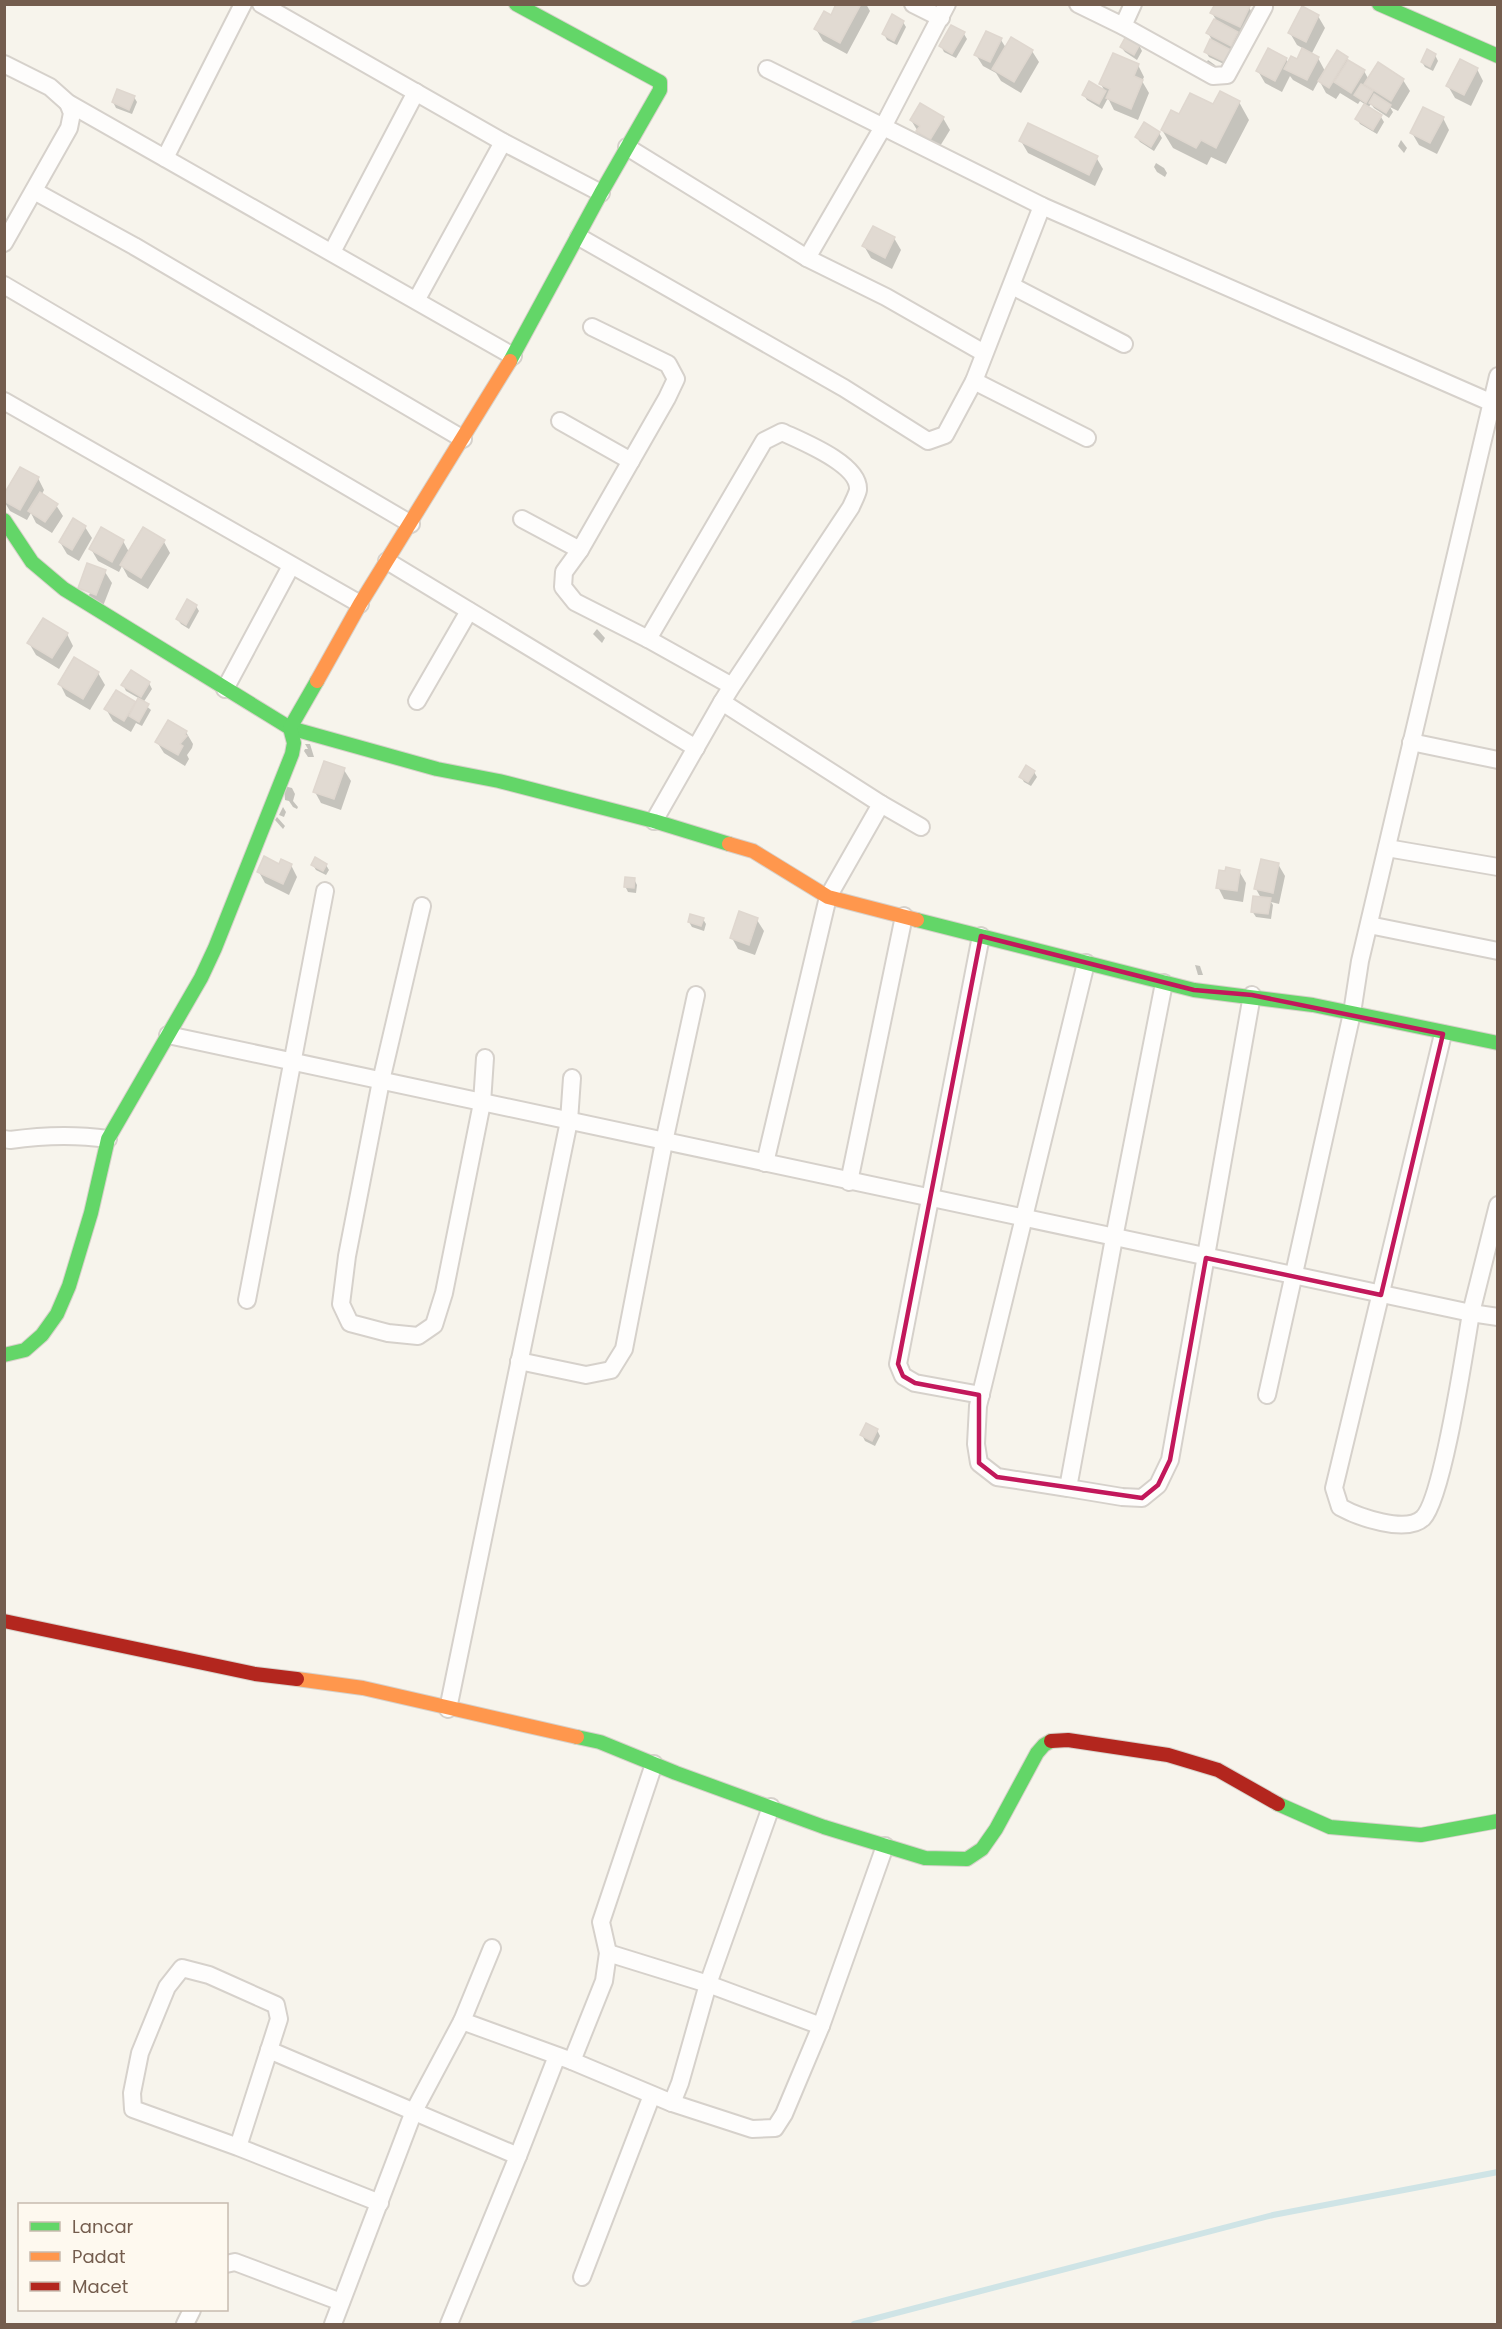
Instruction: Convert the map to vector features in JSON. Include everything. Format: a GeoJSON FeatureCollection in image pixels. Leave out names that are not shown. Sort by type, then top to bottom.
{"type":"FeatureCollection","features":[{"type":"Feature","properties":{"kind":"street"},"geometry":{"type":"LineString","coordinates":[[165,158],[243,4]]}},
{"type":"Feature","properties":{"kind":"street"},"geometry":{"type":"LineString","coordinates":[[261,4],[503,142],[601,193]]}},
{"type":"Feature","properties":{"kind":"street"},"geometry":{"type":"LineString","coordinates":[[4,1355],[25,1350],[42,1335],[57,1314],[72,1275],[91,1212],[108,1139],[215,948],[292,754],[294,744],[290,728],[360,604],[513,356],[601,193],[660,90],[660,82],[516,4]]}},
{"type":"Feature","properties":{"kind":"street"},"geometry":{"type":"LineString","coordinates":[[807,258],[882,127],[944,11],[913,4]]}},
{"type":"Feature","properties":{"kind":"street"},"geometry":{"type":"LineString","coordinates":[[1078,4],[1213,76],[1219,77],[1227,75],[1263,7]]}},
{"type":"Feature","properties":{"kind":"street"},"geometry":{"type":"LineString","coordinates":[[1123,26],[1132,4]]}},
{"type":"Feature","properties":{"kind":"street"},"geometry":{"type":"LineString","coordinates":[[1379,4],[1497,56]]}},
{"type":"Feature","properties":{"kind":"street"},"geometry":{"type":"LineString","coordinates":[[4,64],[50,87],[68,103],[417,299],[513,356]]}},
{"type":"Feature","properties":{"kind":"street"},"geometry":{"type":"LineString","coordinates":[[767,69],[1042,206],[1490,402]]}},
{"type":"Feature","properties":{"kind":"street"},"geometry":{"type":"LineString","coordinates":[[332,252],[416,92]]}},
{"type":"Feature","properties":{"kind":"street"},"geometry":{"type":"LineString","coordinates":[[4,243],[69,128],[72,113],[68,103]]}},
{"type":"Feature","properties":{"kind":"street"},"geometry":{"type":"LineString","coordinates":[[417,299],[503,142]]}},
{"type":"Feature","properties":{"kind":"street"},"geometry":{"type":"LineString","coordinates":[[627,147],[807,258],[886,297],[984,353]]}},
{"type":"Feature","properties":{"kind":"street"},"geometry":{"type":"LineString","coordinates":[[34,191],[134,246],[463,439]]}},
{"type":"Feature","properties":{"kind":"street"},"geometry":{"type":"LineString","coordinates":[[579,237],[844,388],[928,441],[945,435],[974,381],[1042,206]]}},
{"type":"Feature","properties":{"kind":"street"},"geometry":{"type":"LineString","coordinates":[[4,285],[411,524]]}},
{"type":"Feature","properties":{"kind":"street"},"geometry":{"type":"LineString","coordinates":[[1012,286],[1124,344]]}},
{"type":"Feature","properties":{"kind":"street"},"geometry":{"type":"LineString","coordinates":[[592,327],[668,364],[676,379],[580,550],[564,572],[562,587],[575,602],[648,639],[732,686]]}},
{"type":"Feature","properties":{"kind":"street"},"geometry":{"type":"LineString","coordinates":[[1267,1395],[1352,1013],[1360,961],[1497,376]]}},
{"type":"Feature","properties":{"kind":"street"},"geometry":{"type":"LineString","coordinates":[[974,381],[1087,438]]}},
{"type":"Feature","properties":{"kind":"street"},"geometry":{"type":"LineString","coordinates":[[4,401],[360,604]]}},
{"type":"Feature","properties":{"kind":"street"},"geometry":{"type":"LineString","coordinates":[[560,421],[631,461]]}},
{"type":"Feature","properties":{"kind":"street"},"geometry":{"type":"LineString","coordinates":[[648,639],[764,441],[782,432],[823,450],[854,474],[858,489],[851,507],[732,686],[654,821]]}},
{"type":"Feature","properties":{"kind":"street"},"geometry":{"type":"LineString","coordinates":[[522,519],[580,550]]}},
{"type":"Feature","properties":{"kind":"street"},"geometry":{"type":"LineString","coordinates":[[4,520],[32,562],[64,590],[290,728],[437,769],[499,781],[654,821],[753,851],[828,897],[1194,990],[1252,995],[1497,1043]]}},
{"type":"Feature","properties":{"kind":"street"},"geometry":{"type":"LineString","coordinates":[[387,561],[696,748]]}},
{"type":"Feature","properties":{"kind":"street"},"geometry":{"type":"LineString","coordinates":[[225,689],[291,566]]}},
{"type":"Feature","properties":{"kind":"street"},"geometry":{"type":"LineString","coordinates":[[417,701],[469,611]]}},
{"type":"Feature","properties":{"kind":"street"},"geometry":{"type":"LineString","coordinates":[[722,702],[921,827]]}},
{"type":"Feature","properties":{"kind":"street"},"geometry":{"type":"LineString","coordinates":[[1411,742],[1497,760]]}},
{"type":"Feature","properties":{"kind":"street"},"geometry":{"type":"LineString","coordinates":[[765,1163],[828,897],[881,804]]}},
{"type":"Feature","properties":{"kind":"street"},"geometry":{"type":"LineString","coordinates":[[1387,848],[1497,867]]}},
{"type":"Feature","properties":{"kind":"street"},"geometry":{"type":"LineString","coordinates":[[247,1300],[326,891]]}},
{"type":"Feature","properties":{"kind":"street"},"geometry":{"type":"LineString","coordinates":[[422,906],[381,1081],[347,1256],[341,1304],[350,1323],[388,1333],[418,1336],[434,1325],[444,1293],[482,1103],[485,1058]]}},
{"type":"Feature","properties":{"kind":"street"},"geometry":{"type":"LineString","coordinates":[[849,1182],[904,916]]}},
{"type":"Feature","properties":{"kind":"street"},"geometry":{"type":"LineString","coordinates":[[1369,926],[1497,951]]}},
{"type":"Feature","properties":{"kind":"street"},"geometry":{"type":"LineString","coordinates":[[981,936],[898,1364],[903,1376],[915,1383],[981,1395]]}},
{"type":"Feature","properties":{"kind":"street"},"geometry":{"type":"LineString","coordinates":[[1086,963],[981,1395],[976,1444],[979,1463],[997,1477],[1122,1497],[1142,1498],[1158,1485],[1170,1460],[1252,995]]}},
{"type":"Feature","properties":{"kind":"street"},"geometry":{"type":"LineString","coordinates":[[1068,1488],[1164,983]]}},
{"type":"Feature","properties":{"kind":"street"},"geometry":{"type":"LineString","coordinates":[[519,1361],[586,1375],[611,1370],[624,1349],[664,1142],[696,995]]}},
{"type":"Feature","properties":{"kind":"street"},"geometry":{"type":"LineString","coordinates":[[1443,1034],[1334,1488],[1340,1507],[1357,1516],[1406,1525],[1423,1518],[1432,1501],[1451,1427],[1471,1313],[1497,1205]]}},
{"type":"Feature","properties":{"kind":"street"},"geometry":{"type":"LineString","coordinates":[[168,1035],[1293,1277],[1497,1317]]}},
{"type":"Feature","properties":{"kind":"street"},"geometry":{"type":"LineString","coordinates":[[448,1708],[569,1121],[572,1078]]}},
{"type":"Feature","properties":{"kind":"street"},"geometry":{"type":"LineString","coordinates":[[4,1139],[83,1135],[108,1139]]}},
{"type":"Feature","properties":{"kind":"street"},"geometry":{"type":"LineString","coordinates":[[4,1621],[255,1674],[363,1688],[600,1742],[771,1807],[925,1858],[967,1859],[982,1849],[996,1829],[1037,1753],[1044,1745],[1054,1740],[1084,1741],[1168,1755],[1218,1770],[1266,1799],[1330,1827],[1421,1835],[1497,1821]]}},
{"type":"Feature","properties":{"kind":"street"},"geometry":{"type":"LineString","coordinates":[[448,2325],[518,2156],[604,1982],[608,1953],[601,1922],[654,1764]]}},
{"type":"Feature","properties":{"kind":"street"},"geometry":{"type":"LineString","coordinates":[[672,2103],[708,1984],[771,1807]]}},
{"type":"Feature","properties":{"kind":"street"},"geometry":{"type":"LineString","coordinates":[[462,2021],[672,2103],[752,2129],[775,2128],[784,2114],[821,2026],[885,1846]]}},
{"type":"Feature","properties":{"kind":"street"},"geometry":{"type":"LineString","coordinates":[[333,2325],[414,2111],[462,2021],[492,1948]]}},
{"type":"Feature","properties":{"kind":"street"},"geometry":{"type":"LineString","coordinates":[[608,1953],[708,1984],[821,2026]]}},
{"type":"Feature","properties":{"kind":"street"},"geometry":{"type":"LineString","coordinates":[[238,2147],[279,2019],[276,2005],[208,1975],[182,1968],[167,1987],[140,2053],[132,2093],[133,2109],[238,2147],[380,2203]]}},
{"type":"Feature","properties":{"kind":"street"},"geometry":{"type":"LineString","coordinates":[[269,2050],[518,2156]]}},
{"type":"Feature","properties":{"kind":"street"},"geometry":{"type":"LineString","coordinates":[[582,2277],[652,2095]]}},
{"type":"Feature","properties":{"kind":"street"},"geometry":{"type":"LineString","coordinates":[[228,2264],[236,2262],[341,2302]]}},
{"type":"Feature","properties":{"kind":"street"},"geometry":{"type":"LineString","coordinates":[[185,2325],[192,2311]]}},
{"type":"Feature","properties":{"kind":"highlighted area"},"geometry":{"type":"Polygon","coordinates":[[[981,936],[1194,990],[1252,995],[1443,1034],[1381,1295],[1206,1258],[1170,1460],[1158,1485],[1142,1498],[997,1477],[979,1463],[979,1395],[915,1383],[903,1376],[898,1364],[981,936]]]}},
{"type":"Feature","properties":{"kind":"building"},"geometry":{"type":"Polygon","coordinates":[[[836,4],[861,4],[840,43],[814,29],[824,11],[831,15],[836,4]]]}},
{"type":"Feature","properties":{"kind":"building"},"geometry":{"type":"Polygon","coordinates":[[[1215,4],[1250,6],[1240,27],[1210,13],[1215,4]]]}},
{"type":"Feature","properties":{"kind":"building"},"geometry":{"type":"Polygon","coordinates":[[[1302,6],[1319,15],[1306,42],[1288,33],[1302,6]]]}},
{"type":"Feature","properties":{"kind":"building"},"geometry":{"type":"Polygon","coordinates":[[[892,14],[904,21],[894,41],[882,34],[892,14]]]}},
{"type":"Feature","properties":{"kind":"building"},"geometry":{"type":"Polygon","coordinates":[[[1214,19],[1238,32],[1231,46],[1206,33],[1214,19]]]}},
{"type":"Feature","properties":{"kind":"building"},"geometry":{"type":"Polygon","coordinates":[[[951,25],[965,32],[952,54],[939,46],[951,25]]]}},
{"type":"Feature","properties":{"kind":"building"},"geometry":{"type":"Polygon","coordinates":[[[986,31],[1002,38],[990,62],[974,55],[986,31]]]}},
{"type":"Feature","properties":{"kind":"building"},"geometry":{"type":"Polygon","coordinates":[[[1126,36],[1140,44],[1134,55],[1120,47],[1126,36]]]}},
{"type":"Feature","properties":{"kind":"building"},"geometry":{"type":"Polygon","coordinates":[[[1011,37],[1033,50],[1014,82],[992,69],[1011,37]]]}},
{"type":"Feature","properties":{"kind":"building"},"geometry":{"type":"Polygon","coordinates":[[[1210,39],[1231,50],[1225,62],[1204,52],[1210,39]]]}},
{"type":"Feature","properties":{"kind":"building"},"geometry":{"type":"Polygon","coordinates":[[[1268,48],[1287,58],[1275,81],[1256,71],[1268,48]]]}},
{"type":"Feature","properties":{"kind":"building"},"geometry":{"type":"Polygon","coordinates":[[[1302,48],[1319,57],[1307,80],[1284,69],[1291,56],[1297,59],[1302,48]]]}},
{"type":"Feature","properties":{"kind":"building"},"geometry":{"type":"Polygon","coordinates":[[[1427,49],[1436,54],[1430,67],[1421,62],[1427,49]]]}},
{"type":"Feature","properties":{"kind":"building"},"geometry":{"type":"Polygon","coordinates":[[[1337,50],[1348,57],[1329,88],[1318,81],[1337,50]]]}},
{"type":"Feature","properties":{"kind":"building"},"geometry":{"type":"Polygon","coordinates":[[[1113,53],[1139,64],[1134,76],[1143,80],[1131,109],[1106,98],[1110,89],[1099,84],[1113,53]]]}},
{"type":"Feature","properties":{"kind":"building"},"geometry":{"type":"Polygon","coordinates":[[[1460,59],[1478,68],[1464,95],[1446,86],[1460,59]]]}},
{"type":"Feature","properties":{"kind":"building"},"geometry":{"type":"Polygon","coordinates":[[[1348,60],[1365,70],[1351,93],[1334,82],[1348,60]]]}},
{"type":"Feature","properties":{"kind":"building"},"geometry":{"type":"Polygon","coordinates":[[[1378,62],[1404,79],[1391,101],[1364,84],[1378,62]]]}},
{"type":"Feature","properties":{"kind":"building"},"geometry":{"type":"Polygon","coordinates":[[[1089,81],[1106,91],[1099,104],[1082,95],[1089,81]]]}},
{"type":"Feature","properties":{"kind":"building"},"geometry":{"type":"Polygon","coordinates":[[[1361,84],[1373,91],[1366,103],[1354,95],[1361,84]]]}},
{"type":"Feature","properties":{"kind":"building"},"geometry":{"type":"Polygon","coordinates":[[[117,89],[135,96],[129,110],[112,102],[117,89]]]}},
{"type":"Feature","properties":{"kind":"building"},"geometry":{"type":"Polygon","coordinates":[[[1220,91],[1240,101],[1216,148],[1201,140],[1196,148],[1161,130],[1171,110],[1179,114],[1190,93],[1213,104],[1220,91]]]}},
{"type":"Feature","properties":{"kind":"building"},"geometry":{"type":"Polygon","coordinates":[[[1374,94],[1391,105],[1386,113],[1369,103],[1374,94]]]}},
{"type":"Feature","properties":{"kind":"building"},"geometry":{"type":"Polygon","coordinates":[[[920,103],[944,117],[930,140],[916,131],[920,126],[910,120],[920,103]]]}},
{"type":"Feature","properties":{"kind":"building"},"geometry":{"type":"Polygon","coordinates":[[[1364,104],[1382,115],[1373,130],[1355,119],[1364,104]]]}},
{"type":"Feature","properties":{"kind":"building"},"geometry":{"type":"Polygon","coordinates":[[[1423,107],[1444,117],[1430,143],[1410,133],[1423,107]]]}},
{"type":"Feature","properties":{"kind":"building"},"geometry":{"type":"Polygon","coordinates":[[[1144,122],[1160,132],[1151,147],[1135,137],[1144,122]]]}},
{"type":"Feature","properties":{"kind":"building"},"geometry":{"type":"Polygon","coordinates":[[[1028,123],[1098,156],[1089,175],[1019,141],[1028,123]]]}},
{"type":"Feature","properties":{"kind":"building"},"geometry":{"type":"Polygon","coordinates":[[[873,226],[895,237],[885,258],[862,246],[873,226]]]}},
{"type":"Feature","properties":{"kind":"building"},"geometry":{"type":"Polygon","coordinates":[[[20,467],[39,477],[20,510],[4,501],[4,494],[20,467]]]}},
{"type":"Feature","properties":{"kind":"building"},"geometry":{"type":"Polygon","coordinates":[[[40,492],[58,504],[45,522],[28,511],[40,492]]]}},
{"type":"Feature","properties":{"kind":"building"},"geometry":{"type":"Polygon","coordinates":[[[73,518],[86,526],[72,550],[59,542],[73,518]]]}},
{"type":"Feature","properties":{"kind":"building"},"geometry":{"type":"Polygon","coordinates":[[[101,527],[124,540],[112,562],[89,549],[101,527]]]}},
{"type":"Feature","properties":{"kind":"building"},"geometry":{"type":"Polygon","coordinates":[[[143,527],[165,540],[141,578],[120,565],[143,527]]]}},
{"type":"Feature","properties":{"kind":"building"},"geometry":{"type":"Polygon","coordinates":[[[87,563],[106,570],[96,595],[78,588],[87,563]]]}},
{"type":"Feature","properties":{"kind":"building"},"geometry":{"type":"Polygon","coordinates":[[[187,599],[197,605],[186,625],[176,619],[187,599]]]}},
{"type":"Feature","properties":{"kind":"building"},"geometry":{"type":"Polygon","coordinates":[[[43,618],[68,633],[52,658],[27,643],[43,618]]]}},
{"type":"Feature","properties":{"kind":"building"},"geometry":{"type":"Polygon","coordinates":[[[74,657],[99,672],[83,699],[58,684],[74,657]]]}},
{"type":"Feature","properties":{"kind":"building"},"geometry":{"type":"Polygon","coordinates":[[[131,670],[150,682],[141,697],[121,685],[131,670]]]}},
{"type":"Feature","properties":{"kind":"building"},"geometry":{"type":"Polygon","coordinates":[[[116,690],[136,702],[124,721],[104,709],[116,690]]]}},
{"type":"Feature","properties":{"kind":"building"},"geometry":{"type":"Polygon","coordinates":[[[138,698],[149,704],[139,722],[129,716],[138,698]]]}},
{"type":"Feature","properties":{"kind":"building"},"geometry":{"type":"Polygon","coordinates":[[[168,720],[187,731],[185,735],[187,736],[180,744],[183,746],[178,755],[155,742],[168,720]]]}},
{"type":"Feature","properties":{"kind":"building"},"geometry":{"type":"Polygon","coordinates":[[[324,761],[345,768],[334,799],[313,792],[324,761]]]}},
{"type":"Feature","properties":{"kind":"building"},"geometry":{"type":"Polygon","coordinates":[[[1026,765],[1035,771],[1028,782],[1019,777],[1026,765]]]}},
{"type":"Feature","properties":{"kind":"building"},"geometry":{"type":"Polygon","coordinates":[[[264,856],[279,864],[281,859],[292,864],[283,884],[257,872],[264,856]]]}},
{"type":"Feature","properties":{"kind":"building"},"geometry":{"type":"Polygon","coordinates":[[[315,857],[327,864],[323,871],[311,865],[315,857]]]}},
{"type":"Feature","properties":{"kind":"building"},"geometry":{"type":"Polygon","coordinates":[[[1261,859],[1279,863],[1273,893],[1254,889],[1261,859]]]}},
{"type":"Feature","properties":{"kind":"building"},"geometry":{"type":"Polygon","coordinates":[[[1226,867],[1240,870],[1237,891],[1216,888],[1219,870],[1225,871],[1226,867]]]}},
{"type":"Feature","properties":{"kind":"building"},"geometry":{"type":"Polygon","coordinates":[[[625,877],[635,878],[634,888],[624,887],[625,877]]]}},
{"type":"Feature","properties":{"kind":"building"},"geometry":{"type":"Polygon","coordinates":[[[1253,896],[1271,898],[1268,914],[1251,912],[1253,896]]]}},
{"type":"Feature","properties":{"kind":"building"},"geometry":{"type":"Polygon","coordinates":[[[739,911],[758,918],[749,945],[730,938],[739,911]]]}},
{"type":"Feature","properties":{"kind":"building"},"geometry":{"type":"Polygon","coordinates":[[[690,914],[704,918],[701,926],[688,922],[690,914]]]}},
{"type":"Feature","properties":{"kind":"building"},"geometry":{"type":"Polygon","coordinates":[[[866,1423],[878,1429],[872,1441],[860,1435],[866,1423]]]}},
{"type":"Feature","properties":{"kind":"waterway"},"geometry":{"type":"LineString","coordinates":[[854,2324],[1273,2215],[1498,2172]]}},
{"type":"Feature","properties":{"kind":"traffic: fast"},"geometry":{"type":"LineString","coordinates":[[510,361],[660,90],[660,82],[516,4]]}},
{"type":"Feature","properties":{"kind":"traffic: fast"},"geometry":{"type":"LineString","coordinates":[[1379,4],[1498,56]]}},
{"type":"Feature","properties":{"kind":"traffic: fast"},"geometry":{"type":"LineString","coordinates":[[4,520],[32,562],[64,589],[290,728],[437,769],[499,781],[654,821],[729,844]]}},
{"type":"Feature","properties":{"kind":"traffic: fast"},"geometry":{"type":"LineString","coordinates":[[4,1355],[25,1350],[42,1335],[57,1314],[69,1286],[91,1213],[108,1139],[201,978],[215,948],[292,754],[294,743],[290,728],[317,681]]}},
{"type":"Feature","properties":{"kind":"traffic: fast"},"geometry":{"type":"LineString","coordinates":[[917,920],[1194,990],[1313,1005],[1498,1043]]}},
{"type":"Feature","properties":{"kind":"traffic: fast"},"geometry":{"type":"LineString","coordinates":[[577,1737],[600,1742],[676,1773],[824,1827],[925,1858],[967,1859],[982,1849],[996,1829],[1037,1753],[1051,1741]]}},
{"type":"Feature","properties":{"kind":"traffic: fast"},"geometry":{"type":"LineString","coordinates":[[1278,1804],[1330,1827],[1421,1835],[1498,1821]]}},
{"type":"Feature","properties":{"kind":"traffic: slow"},"geometry":{"type":"LineString","coordinates":[[317,681],[360,604],[510,361]]}},
{"type":"Feature","properties":{"kind":"traffic: slow"},"geometry":{"type":"LineString","coordinates":[[729,844],[753,851],[828,897],[917,920]]}},
{"type":"Feature","properties":{"kind":"traffic: slow"},"geometry":{"type":"LineString","coordinates":[[297,1679],[363,1688],[577,1737]]}},
{"type":"Feature","properties":{"kind":"traffic: jam"},"geometry":{"type":"LineString","coordinates":[[4,1621],[255,1674],[297,1679]]}},
{"type":"Feature","properties":{"kind":"traffic: jam"},"geometry":{"type":"LineString","coordinates":[[1051,1741],[1068,1740],[1168,1755],[1218,1770],[1278,1804]]}}]}
